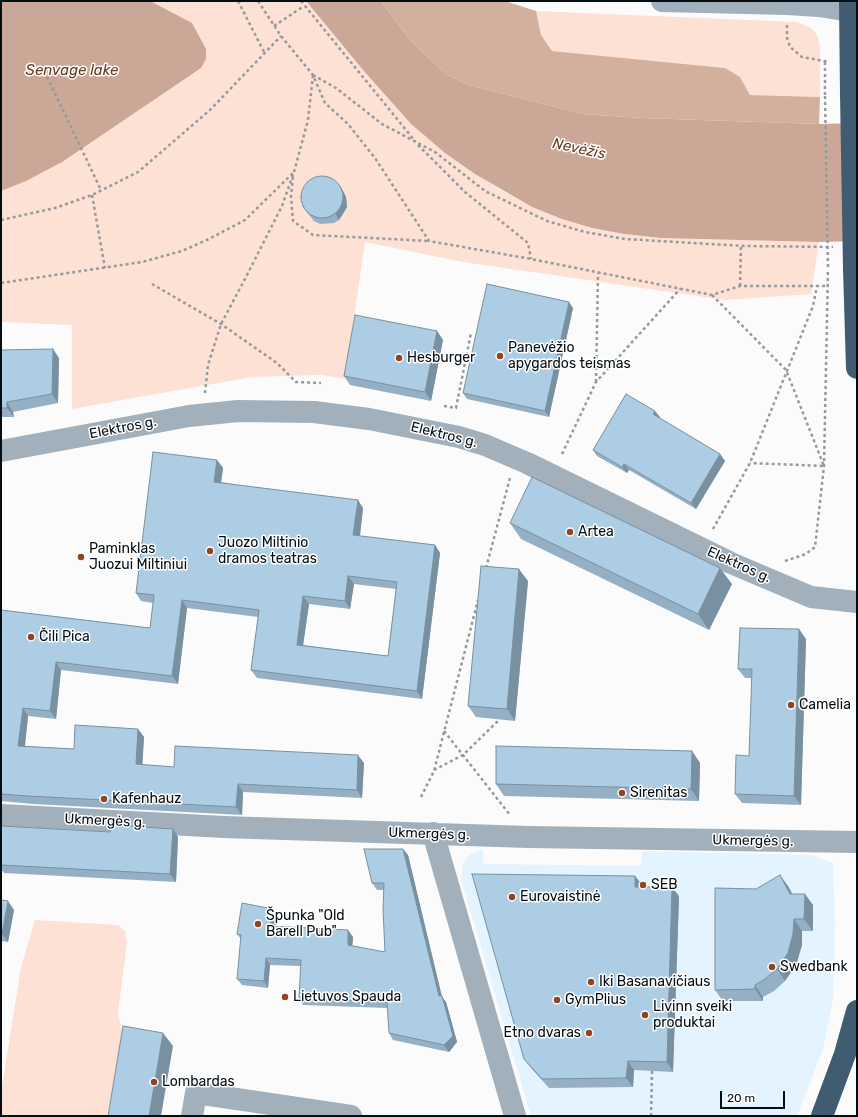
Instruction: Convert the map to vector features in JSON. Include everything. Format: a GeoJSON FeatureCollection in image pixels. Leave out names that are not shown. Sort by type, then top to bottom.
{"type":"FeatureCollection","features":[{"type":"Feature","properties":{"kind":"highway"},"geometry":{"type":"LineString","coordinates":[[850,6],[857,368]]}},
{"type":"Feature","properties":{"kind":"highway"},"geometry":{"type":"LineString","coordinates":[[822,1116],[845,1054],[857,1011]]}},
{"type":"Feature","properties":{"kind":"street"},"geometry":{"type":"LineString","coordinates":[[662,1],[850,6]]}},
{"type":"Feature","properties":{"kind":"street","name":"Elektros g."},"geometry":{"type":"LineString","coordinates":[[1,451],[206,414],[267,410],[344,415],[458,437],[515,457],[731,563],[811,597],[857,602]]}},
{"type":"Feature","properties":{"kind":"street","name":"Ukmergės g."},"geometry":{"type":"LineString","coordinates":[[1,815],[224,827],[528,837],[857,842]]}},
{"type":"Feature","properties":{"kind":"street"},"geometry":{"type":"LineString","coordinates":[[433,834],[514,1115]]}},
{"type":"Feature","properties":{"kind":"street"},"geometry":{"type":"LineString","coordinates":[[192,1116],[196,1094],[351,1116]]}},
{"type":"Feature","properties":{"kind":"path"},"geometry":{"type":"LineString","coordinates":[[238,1],[264,52]]}},
{"type":"Feature","properties":{"kind":"path"},"geometry":{"type":"LineString","coordinates":[[258,1],[281,36],[313,75],[325,103],[348,124],[375,158],[429,242]]}},
{"type":"Feature","properties":{"kind":"path"},"geometry":{"type":"LineString","coordinates":[[301,1],[417,144],[465,192],[528,243],[531,259]]}},
{"type":"Feature","properties":{"kind":"path"},"geometry":{"type":"LineString","coordinates":[[787,4],[787,38],[790,47],[802,57],[826,62],[851,62]]}},
{"type":"Feature","properties":{"kind":"path"},"geometry":{"type":"LineString","coordinates":[[274,26],[304,6]]}},
{"type":"Feature","properties":{"kind":"path"},"geometry":{"type":"LineString","coordinates":[[1,220],[55,208],[92,195],[138,172],[210,110],[281,36]]}},
{"type":"Feature","properties":{"kind":"path"},"geometry":{"type":"LineString","coordinates":[[784,562],[806,554],[814,547],[824,466],[828,286],[826,62]]}},
{"type":"Feature","properties":{"kind":"path"},"geometry":{"type":"LineString","coordinates":[[42,66],[101,190]]}},
{"type":"Feature","properties":{"kind":"path"},"geometry":{"type":"LineString","coordinates":[[313,75],[336,88],[382,124],[417,144],[435,152],[485,191],[547,221],[585,232],[625,239],[812,247]]}},
{"type":"Feature","properties":{"kind":"path"},"geometry":{"type":"LineString","coordinates":[[206,414],[205,380],[221,324],[282,206],[294,172],[308,120],[313,75]]}},
{"type":"Feature","properties":{"kind":"path"},"geometry":{"type":"LineString","coordinates":[[294,172],[291,196],[293,221],[313,235],[429,242],[531,259],[712,295],[740,286],[828,286]]}},
{"type":"Feature","properties":{"kind":"path"},"geometry":{"type":"LineString","coordinates":[[1,283],[142,262],[182,251],[245,220],[294,172]]}},
{"type":"Feature","properties":{"kind":"path"},"geometry":{"type":"LineString","coordinates":[[92,195],[105,268]]}},
{"type":"Feature","properties":{"kind":"path"},"geometry":{"type":"LineString","coordinates":[[740,286],[741,245]]}},
{"type":"Feature","properties":{"kind":"path"},"geometry":{"type":"LineString","coordinates":[[596,382],[598,273]]}},
{"type":"Feature","properties":{"kind":"path"},"geometry":{"type":"LineString","coordinates":[[152,284],[221,324],[277,363],[296,382],[321,383]]}},
{"type":"Feature","properties":{"kind":"path"},"geometry":{"type":"LineString","coordinates":[[719,534],[712,530],[750,463],[786,370],[813,306],[817,286]]}},
{"type":"Feature","properties":{"kind":"path"},"geometry":{"type":"LineString","coordinates":[[562,454],[596,382],[680,289]]}},
{"type":"Feature","properties":{"kind":"path"},"geometry":{"type":"LineString","coordinates":[[712,295],[786,370],[824,466]]}},
{"type":"Feature","properties":{"kind":"path"},"geometry":{"type":"LineString","coordinates":[[444,406],[456,408],[471,333]]}},
{"type":"Feature","properties":{"kind":"path"},"geometry":{"type":"LineString","coordinates":[[485,571],[515,457]]}},
{"type":"Feature","properties":{"kind":"path"},"geometry":{"type":"LineString","coordinates":[[750,463],[824,466]]}},
{"type":"Feature","properties":{"kind":"path"},"geometry":{"type":"LineString","coordinates":[[421,798],[434,770],[479,594]]}},
{"type":"Feature","properties":{"kind":"path"},"geometry":{"type":"LineString","coordinates":[[434,770],[463,755],[500,720]]}},
{"type":"Feature","properties":{"kind":"path"},"geometry":{"type":"LineString","coordinates":[[444,731],[528,837]]}},
{"type":"Feature","properties":{"kind":"path"},"geometry":{"type":"LineString","coordinates":[[651,1116],[652,1071]]}},
{"type":"Feature","properties":{"kind":"shaded area"},"geometry":{"type":"Polygon","coordinates":[[[1,1],[306,1],[363,70],[411,124],[445,153],[499,189],[532,207],[562,219],[592,228],[624,234],[661,238],[819,242],[811,294],[725,300],[463,262],[365,242],[345,379],[321,375],[252,377],[72,409],[72,325],[1,322],[1,1]]]}},
{"type":"Feature","properties":{"kind":"shaded area"},"geometry":{"type":"Polygon","coordinates":[[[381,1],[505,1],[536,11],[541,35],[552,51],[725,68],[740,77],[750,95],[820,97],[819,124],[642,118],[583,114],[469,85],[447,75],[410,40],[381,1]]]}},
{"type":"Feature","properties":{"kind":"shaded area"},"geometry":{"type":"Polygon","coordinates":[[[536,11],[797,22],[811,28],[818,36],[820,48],[820,97],[750,95],[740,78],[725,68],[552,51],[541,35],[536,11]]]}},
{"type":"Feature","properties":{"kind":"shaded area"},"geometry":{"type":"Polygon","coordinates":[[[483,849],[483,864],[641,866],[642,851],[811,855],[833,863],[835,925],[833,1000],[823,1049],[797,1116],[531,1116],[461,879],[463,864],[470,854],[483,849]]]}},
{"type":"Feature","properties":{"kind":"shaded area"},"geometry":{"type":"Polygon","coordinates":[[[35,920],[118,925],[125,931],[127,943],[118,1013],[121,1028],[133,1040],[120,1116],[1,1116],[1,1093],[21,967],[35,920]]]}},
{"type":"Feature","properties":{"kind":"water","name":"Senvage lake"},"geometry":{"type":"Polygon","coordinates":[[[1,1],[150,1],[192,23],[206,49],[206,59],[201,68],[62,162],[26,181],[1,191],[1,1]]]}},
{"type":"Feature","properties":{"kind":"water","name":"Nevėžis"},"geometry":{"type":"Polygon","coordinates":[[[306,1],[381,1],[410,40],[447,75],[469,85],[583,114],[642,118],[819,124],[857,123],[857,241],[819,242],[661,238],[624,234],[592,228],[562,219],[532,207],[475,174],[445,153],[411,124],[363,70],[306,1]]]}},
{"type":"Feature","properties":{"kind":"building"},"geometry":{"type":"Polygon","coordinates":[[[322,176],[337,182],[343,197],[337,212],[322,218],[307,212],[301,197],[307,182],[322,176]]]}},
{"type":"Feature","properties":{"kind":"building","name":"Panevėžio apygardos teismas"},"geometry":{"type":"Polygon","coordinates":[[[487,284],[569,302],[545,411],[463,393],[487,284]]]}},
{"type":"Feature","properties":{"kind":"building"},"geometry":{"type":"Polygon","coordinates":[[[355,315],[437,331],[425,392],[344,376],[355,315]]]}},
{"type":"Feature","properties":{"kind":"building"},"geometry":{"type":"Polygon","coordinates":[[[53,349],[52,394],[7,402],[7,408],[1,408],[1,350],[53,349]]]}},
{"type":"Feature","properties":{"kind":"building"},"geometry":{"type":"Polygon","coordinates":[[[626,394],[655,411],[653,414],[720,454],[691,503],[624,464],[622,467],[593,450],[626,394]]]}},
{"type":"Feature","properties":{"kind":"building"},"geometry":{"type":"Polygon","coordinates":[[[153,452],[217,460],[214,482],[358,500],[353,535],[435,545],[417,691],[251,670],[259,610],[182,600],[172,676],[56,662],[50,711],[23,708],[18,746],[74,749],[75,725],[138,729],[136,764],[174,767],[175,746],[358,755],[357,790],[238,784],[236,807],[1,794],[1,610],[150,628],[154,595],[136,593],[153,452]],[[348,576],[345,601],[303,596],[297,645],[388,656],[397,582],[348,576]]]}},
{"type":"Feature","properties":{"kind":"building"},"geometry":{"type":"Polygon","coordinates":[[[532,477],[720,568],[698,614],[510,523],[532,477]]]}},
{"type":"Feature","properties":{"kind":"building"},"geometry":{"type":"Polygon","coordinates":[[[481,566],[519,569],[507,709],[468,706],[481,566]]]}},
{"type":"Feature","properties":{"kind":"building"},"geometry":{"type":"Polygon","coordinates":[[[740,628],[799,629],[794,796],[735,794],[736,755],[749,756],[752,669],[738,669],[740,628]]]}},
{"type":"Feature","properties":{"kind":"building"},"geometry":{"type":"Polygon","coordinates":[[[496,746],[692,751],[691,789],[496,784],[496,746]]]}},
{"type":"Feature","properties":{"kind":"building"},"geometry":{"type":"Polygon","coordinates":[[[111,825],[173,829],[170,874],[1,865],[1,826],[110,832],[111,825]]]}},
{"type":"Feature","properties":{"kind":"building"},"geometry":{"type":"Polygon","coordinates":[[[364,849],[403,849],[439,996],[442,996],[453,1036],[444,1045],[389,1033],[387,1002],[299,998],[301,960],[266,958],[264,981],[237,979],[241,935],[237,934],[242,903],[273,909],[270,926],[348,930],[348,945],[385,952],[383,909],[384,883],[372,883],[364,849]]]}},
{"type":"Feature","properties":{"kind":"building","name":"Iki Basanavičiaus"},"geometry":{"type":"Polygon","coordinates":[[[472,874],[635,876],[635,887],[672,887],[667,1062],[628,1061],[626,1078],[542,1079],[524,1059],[472,874]]]}},
{"type":"Feature","properties":{"kind":"building"},"geometry":{"type":"Polygon","coordinates":[[[780,875],[790,894],[805,894],[804,919],[794,919],[793,934],[788,953],[777,969],[755,985],[755,989],[715,990],[715,888],[756,889],[780,875]]]}},
{"type":"Feature","properties":{"kind":"building"},"geometry":{"type":"Polygon","coordinates":[[[1,900],[8,901],[2,934],[1,934],[1,900]]]}},
{"type":"Feature","properties":{"kind":"building"},"geometry":{"type":"Polygon","coordinates":[[[123,1026],[163,1033],[149,1116],[108,1116],[123,1026]]]}},
{"type":"Feature","properties":{"kind":"place","name":"Panevėžio apygardos teismas"},"geometry":{"type":"Point","coordinates":[500,356]}},
{"type":"Feature","properties":{"kind":"place","name":"Hesburger"},"geometry":{"type":"Point","coordinates":[399,358]}},
{"type":"Feature","properties":{"kind":"place","name":"Artea"},"geometry":{"type":"Point","coordinates":[570,532]}},
{"type":"Feature","properties":{"kind":"place","name":"Juozo Miltinio dramos teatras"},"geometry":{"type":"Point","coordinates":[210,551]}},
{"type":"Feature","properties":{"kind":"place","name":"Paminklas Juozui Miltiniui"},"geometry":{"type":"Point","coordinates":[81,557]}},
{"type":"Feature","properties":{"kind":"place","name":"Čili Pica"},"geometry":{"type":"Point","coordinates":[31,637]}},
{"type":"Feature","properties":{"kind":"place","name":"Camelia"},"geometry":{"type":"Point","coordinates":[791,705]}},
{"type":"Feature","properties":{"kind":"place","name":"Sirenitas"},"geometry":{"type":"Point","coordinates":[622,793]}},
{"type":"Feature","properties":{"kind":"place","name":"Kafenhauz"},"geometry":{"type":"Point","coordinates":[104,799]}},
{"type":"Feature","properties":{"kind":"place","name":"SEB"},"geometry":{"type":"Point","coordinates":[643,885]}},
{"type":"Feature","properties":{"kind":"place","name":"Eurovaistinė"},"geometry":{"type":"Point","coordinates":[512,897]}},
{"type":"Feature","properties":{"kind":"place","name":"Špunka \"Old Barell Pub\""},"geometry":{"type":"Point","coordinates":[258,924]}},
{"type":"Feature","properties":{"kind":"place","name":"Swedbank"},"geometry":{"type":"Point","coordinates":[772,967]}},
{"type":"Feature","properties":{"kind":"place","name":"Iki Basanavičiaus"},"geometry":{"type":"Point","coordinates":[591,982]}},
{"type":"Feature","properties":{"kind":"place","name":"Lietuvos Spauda"},"geometry":{"type":"Point","coordinates":[285,997]}},
{"type":"Feature","properties":{"kind":"place","name":"GymPlius"},"geometry":{"type":"Point","coordinates":[557,1000]}},
{"type":"Feature","properties":{"kind":"place","name":"Livinn sveiki produktai"},"geometry":{"type":"Point","coordinates":[645,1015]}},
{"type":"Feature","properties":{"kind":"place","name":"Etno dvaras"},"geometry":{"type":"Point","coordinates":[589,1033]}},
{"type":"Feature","properties":{"kind":"place","name":"Lombardas"},"geometry":{"type":"Point","coordinates":[154,1082]}}]}
